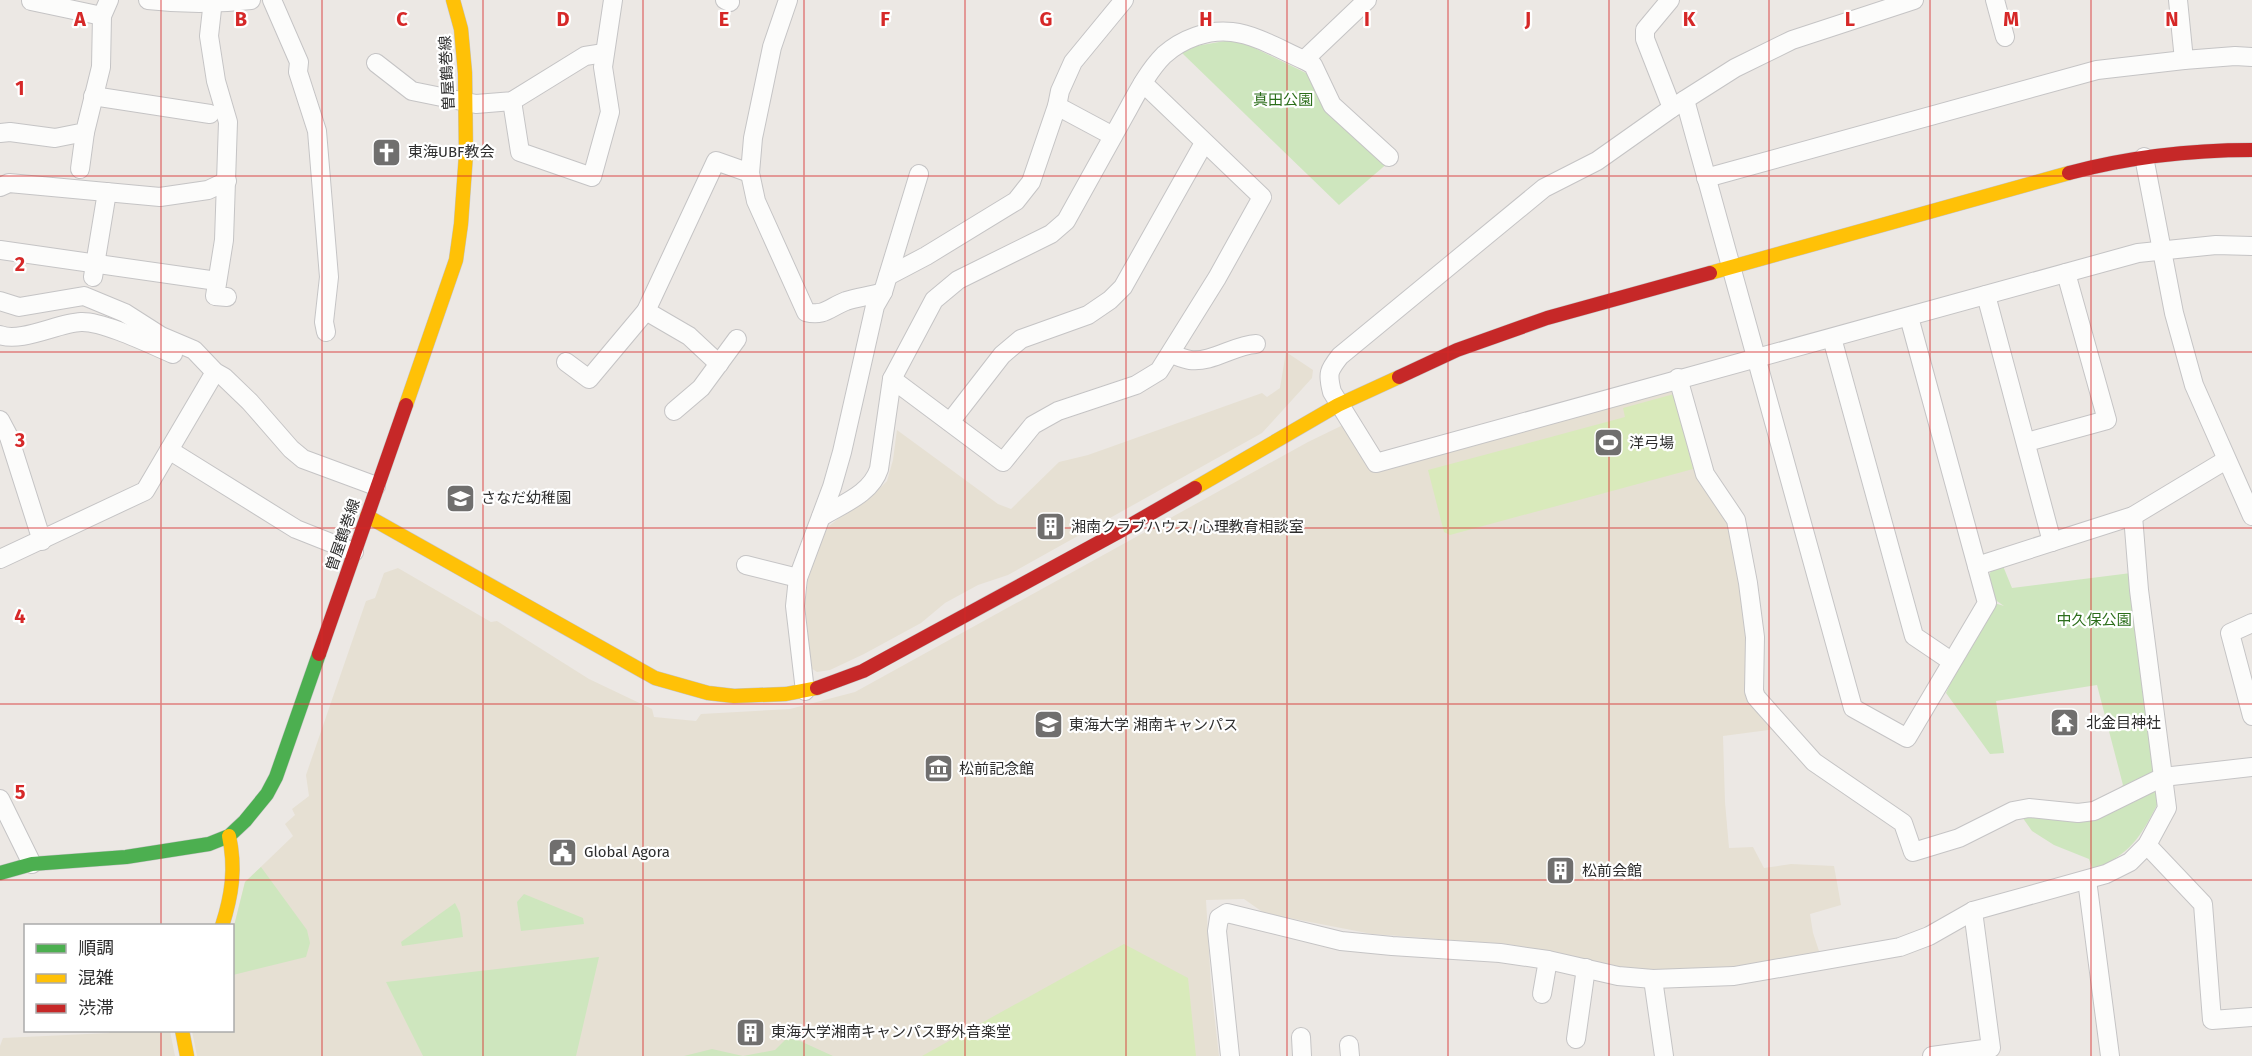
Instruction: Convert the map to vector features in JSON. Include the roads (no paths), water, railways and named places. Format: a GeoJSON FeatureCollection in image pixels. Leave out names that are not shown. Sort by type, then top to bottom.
{"type":"FeatureCollection","features":[{"type":"Feature","properties":{"kind":"street"},"geometry":{"type":"LineString","coordinates":[[148,0],[180,4],[251,0]]}},
{"type":"Feature","properties":{"kind":"street"},"geometry":{"type":"LineString","coordinates":[[272,0],[299,62],[298,72],[317,130],[329,277],[324,322],[326,332]]}},
{"type":"Feature","properties":{"kind":"street","name":"曽屋鶴巻線"},"geometry":{"type":"LineString","coordinates":[[0,873],[32,864],[126,857],[200,847],[229,836],[257,807],[276,777],[456,260],[464,206],[466,101],[464,40],[453,0]]}},
{"type":"Feature","properties":{"kind":"street"},"geometry":{"type":"LineString","coordinates":[[512,101],[520,152],[592,177],[610,112],[603,67],[613,0]]}},
{"type":"Feature","properties":{"kind":"street"},"geometry":{"type":"LineString","coordinates":[[788,0],[771,55],[753,138],[750,173],[756,201],[806,312],[815,314],[827,312],[845,301],[886,284],[926,256],[1016,201],[1031,182],[1060,91],[1073,62],[1125,0]]}},
{"type":"Feature","properties":{"kind":"street"},"geometry":{"type":"LineString","coordinates":[[1304,60],[1367,0]]}},
{"type":"Feature","properties":{"kind":"street"},"geometry":{"type":"LineString","coordinates":[[1670,0],[1645,30],[1646,39],[1678,104],[1706,178],[1853,708],[1907,738],[1988,603],[1909,316]]}},
{"type":"Feature","properties":{"kind":"street"},"geometry":{"type":"LineString","coordinates":[[1914,0],[1792,40],[1735,68],[1678,104],[1597,161],[1544,188],[1340,356],[1330,369],[1328,379],[1338,405],[1376,462],[2138,253],[2216,245],[2252,246]]}},
{"type":"Feature","properties":{"kind":"street"},"geometry":{"type":"LineString","coordinates":[[1995,0],[2006,37]]}},
{"type":"Feature","properties":{"kind":"street"},"geometry":{"type":"LineString","coordinates":[[2178,0],[2184,60]]}},
{"type":"Feature","properties":{"kind":"street"},"geometry":{"type":"LineString","coordinates":[[31,1],[105,8],[101,68],[85,132],[80,169]]}},
{"type":"Feature","properties":{"kind":"street"},"geometry":{"type":"LineString","coordinates":[[213,2],[209,36],[216,81],[228,122],[224,240],[215,296],[227,297]]}},
{"type":"Feature","properties":{"kind":"street"},"geometry":{"type":"LineString","coordinates":[[821,517],[867,489],[876,480],[892,380],[934,300],[958,280],[1052,234],[1066,221],[1143,83],[1164,55],[1193,37],[1230,32],[1247,35],[1304,60],[1313,65],[1332,105],[1389,157]]}},
{"type":"Feature","properties":{"kind":"street"},"geometry":{"type":"LineString","coordinates":[[376,63],[412,91],[476,104],[512,101],[585,56],[604,53]]}},
{"type":"Feature","properties":{"kind":"street"},"geometry":{"type":"LineString","coordinates":[[1706,178],[2097,70],[2184,60],[2252,57]]}},
{"type":"Feature","properties":{"kind":"street"},"geometry":{"type":"LineString","coordinates":[[892,380],[1003,462],[1033,425],[1058,411],[1136,385],[1159,371],[1217,278],[1262,197],[1143,83]]}},
{"type":"Feature","properties":{"kind":"street"},"geometry":{"type":"LineString","coordinates":[[93,96],[210,114]]}},
{"type":"Feature","properties":{"kind":"street"},"geometry":{"type":"LineString","coordinates":[[1057,106],[1113,136]]}},
{"type":"Feature","properties":{"kind":"street"},"geometry":{"type":"LineString","coordinates":[[0,133],[10,132],[55,138],[85,132]]}},
{"type":"Feature","properties":{"kind":"street"},"geometry":{"type":"LineString","coordinates":[[950,422],[1002,355],[1021,339],[1088,315],[1110,300],[1123,287],[1204,143]]}},
{"type":"Feature","properties":{"kind":"street"},"geometry":{"type":"LineString","coordinates":[[367,516],[655,678],[680,687],[732,697],[760,698],[805,691],[850,677],[881,661],[1122,530],[1338,405],[1457,350],[1547,318],[2089,168],[2144,158],[2213,150],[2252,150]]}},
{"type":"Feature","properties":{"kind":"street"},"geometry":{"type":"LineString","coordinates":[[2144,158],[2174,313],[2194,385],[2252,516]]}},
{"type":"Feature","properties":{"kind":"street"},"geometry":{"type":"LineString","coordinates":[[566,362],[589,380],[646,310],[716,161],[750,173]]}},
{"type":"Feature","properties":{"kind":"street"},"geometry":{"type":"LineString","coordinates":[[805,691],[795,606],[798,578],[832,488],[875,306],[886,284],[919,174]]}},
{"type":"Feature","properties":{"kind":"street"},"geometry":{"type":"LineString","coordinates":[[0,187],[9,183],[160,197],[208,190],[227,181]]}},
{"type":"Feature","properties":{"kind":"street"},"geometry":{"type":"LineString","coordinates":[[94,271],[106,192]]}},
{"type":"Feature","properties":{"kind":"street"},"geometry":{"type":"LineString","coordinates":[[0,250],[94,271],[217,281]]}},
{"type":"Feature","properties":{"kind":"street"},"geometry":{"type":"LineString","coordinates":[[2027,442],[2107,420],[2066,273]]}},
{"type":"Feature","properties":{"kind":"street"},"geometry":{"type":"LineString","coordinates":[[1986,295],[2052,542]]}},
{"type":"Feature","properties":{"kind":"street"},"geometry":{"type":"LineString","coordinates":[[0,301],[19,307],[84,296],[126,313],[161,336],[194,350],[250,402],[291,449],[303,459],[376,486]]}},
{"type":"Feature","properties":{"kind":"street"},"geometry":{"type":"LineString","coordinates":[[646,310],[689,336],[719,364]]}},
{"type":"Feature","properties":{"kind":"street"},"geometry":{"type":"LineString","coordinates":[[0,335],[6,337],[31,334],[84,321],[207,361]]}},
{"type":"Feature","properties":{"kind":"street"},"geometry":{"type":"LineString","coordinates":[[1832,338],[1914,636],[1951,662]]}},
{"type":"Feature","properties":{"kind":"street"},"geometry":{"type":"LineString","coordinates":[[674,411],[702,388],[737,339]]}},
{"type":"Feature","properties":{"kind":"street"},"geometry":{"type":"LineString","coordinates":[[1171,354],[1191,360],[1205,358],[1244,345],[1256,344]]}},
{"type":"Feature","properties":{"kind":"street"},"geometry":{"type":"LineString","coordinates":[[0,559],[145,491],[169,450],[207,361]]}},
{"type":"Feature","properties":{"kind":"street"},"geometry":{"type":"LineString","coordinates":[[1678,378],[1705,474],[1736,520],[1755,637],[1754,691],[1756,697],[1814,762],[1903,823],[1913,852],[1959,838],[2013,811],[2029,808],[2067,813],[2094,811],[2163,777],[2252,766]]}},
{"type":"Feature","properties":{"kind":"street"},"geometry":{"type":"LineString","coordinates":[[0,420],[9,437],[42,541]]}},
{"type":"Feature","properties":{"kind":"street"},"geometry":{"type":"LineString","coordinates":[[169,450],[296,529],[354,552]]}},
{"type":"Feature","properties":{"kind":"street"},"geometry":{"type":"LineString","coordinates":[[1977,566],[2133,516],[2226,460]]}},
{"type":"Feature","properties":{"kind":"street"},"geometry":{"type":"LineString","coordinates":[[1230,1056],[1216,932],[1219,918],[1227,913],[1341,941],[1500,953],[1548,960],[1618,976],[1653,979],[1734,976],[1865,955],[1900,947],[1929,936],[1973,911],[2087,880],[2106,874],[2130,862],[2147,845],[2166,808],[2139,590],[2133,516]]}},
{"type":"Feature","properties":{"kind":"street"},"geometry":{"type":"LineString","coordinates":[[746,565],[798,578]]}},
{"type":"Feature","properties":{"kind":"street"},"geometry":{"type":"LineString","coordinates":[[2252,623],[2230,633],[2252,717]]}},
{"type":"Feature","properties":{"kind":"street"},"geometry":{"type":"LineString","coordinates":[[0,799],[32,864]]}},
{"type":"Feature","properties":{"kind":"street"},"geometry":{"type":"LineString","coordinates":[[223,924],[235,881],[235,866],[229,836]]}},
{"type":"Feature","properties":{"kind":"street"},"geometry":{"type":"LineString","coordinates":[[2147,845],[2202,904],[2212,1020],[2252,1017]]}},
{"type":"Feature","properties":{"kind":"street"},"geometry":{"type":"LineString","coordinates":[[2087,880],[2110,1056]]}},
{"type":"Feature","properties":{"kind":"street"},"geometry":{"type":"LineString","coordinates":[[1932,1056],[1991,1048],[1973,911]]}},
{"type":"Feature","properties":{"kind":"street"},"geometry":{"type":"LineString","coordinates":[[1542,994],[1548,960]]}},
{"type":"Feature","properties":{"kind":"street"},"geometry":{"type":"LineString","coordinates":[[1576,1039],[1586,968]]}},
{"type":"Feature","properties":{"kind":"street"},"geometry":{"type":"LineString","coordinates":[[1653,979],[1664,1056]]}},
{"type":"Feature","properties":{"kind":"street"},"geometry":{"type":"LineString","coordinates":[[182,1032],[187,1056]]}},
{"type":"Feature","properties":{"kind":"street"},"geometry":{"type":"LineString","coordinates":[[1301,1037],[1302,1056]]}},
{"type":"Feature","properties":{"kind":"place","name":"東海UBF教会"},"geometry":{"type":"Point","coordinates":[387,152]}},
{"type":"Feature","properties":{"kind":"place","name":"洋弓場"},"geometry":{"type":"Point","coordinates":[1608,443]}},
{"type":"Feature","properties":{"kind":"place","name":"さなだ幼稚園"},"geometry":{"type":"Point","coordinates":[460,498]}},
{"type":"Feature","properties":{"kind":"place","name":"湘南クラブハウス/心理教育相談室"},"geometry":{"type":"Point","coordinates":[1050,527]}},
{"type":"Feature","properties":{"kind":"place","name":"北金目神社"},"geometry":{"type":"Point","coordinates":[2065,723]}},
{"type":"Feature","properties":{"kind":"place","name":"東海大学 湘南キャンパス"},"geometry":{"type":"Point","coordinates":[1048,725]}},
{"type":"Feature","properties":{"kind":"place","name":"松前記念館"},"geometry":{"type":"Point","coordinates":[938,769]}},
{"type":"Feature","properties":{"kind":"place","name":"Global Agora"},"geometry":{"type":"Point","coordinates":[563,852]}},
{"type":"Feature","properties":{"kind":"place","name":"松前会館"},"geometry":{"type":"Point","coordinates":[1561,871]}},
{"type":"Feature","properties":{"kind":"place","name":"東海大学湘南キャンパス野外音楽堂"},"geometry":{"type":"Point","coordinates":[750,1032]}},
{"type":"Feature","properties":{"kind":"park label","name":"真田公園"},"geometry":{"type":"Point","coordinates":[1283,100]}},
{"type":"Feature","properties":{"kind":"park label","name":"中久保公園"},"geometry":{"type":"Point","coordinates":[2094,620]}}]}
